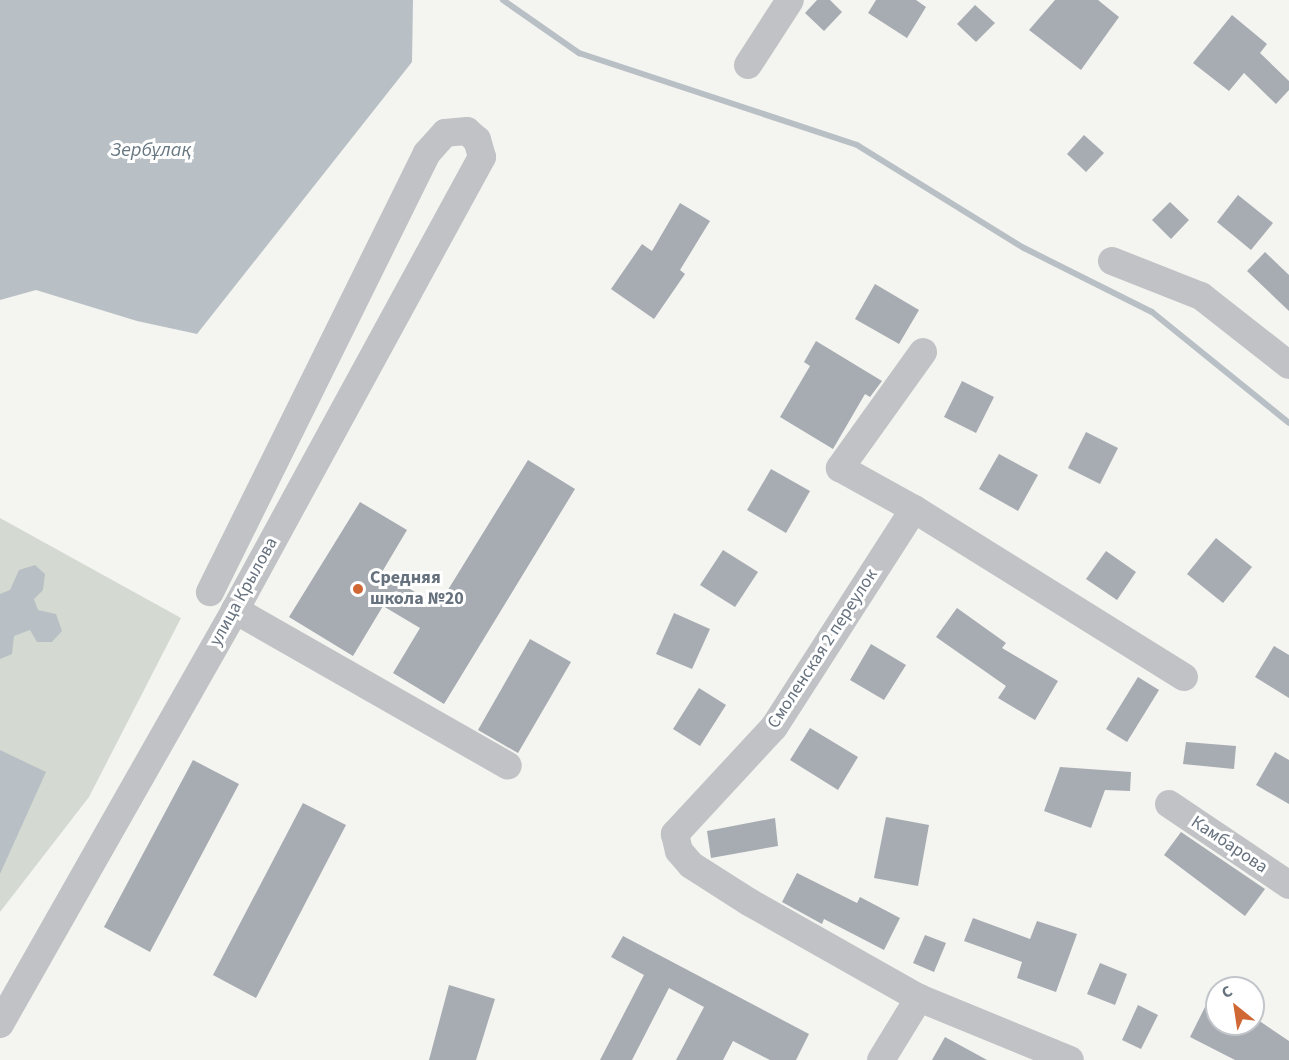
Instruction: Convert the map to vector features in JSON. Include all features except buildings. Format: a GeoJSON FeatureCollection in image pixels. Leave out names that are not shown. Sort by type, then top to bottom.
{"type":"FeatureCollection","features":[{"type":"Feature","properties":{"kind":"street"},"geometry":{"type":"LineString","coordinates":[[748,65],[790,0]]}},
{"type":"Feature","properties":{"kind":"street","name":"улица Крылова"},"geometry":{"type":"LineString","coordinates":[[0,1024],[235,610],[482,157],[477,140],[467,131],[445,133],[427,153],[210,592]]}},
{"type":"Feature","properties":{"kind":"street"},"geometry":{"type":"LineString","coordinates":[[1112,261],[1201,296],[1289,365]]}},
{"type":"Feature","properties":{"kind":"street"},"geometry":{"type":"LineString","coordinates":[[923,352],[840,468],[914,509],[1184,677]]}},
{"type":"Feature","properties":{"kind":"street","name":"Смоленская 2 переулок"},"geometry":{"type":"LineString","coordinates":[[914,509],[774,727],[675,834],[679,851],[692,865],[920,998],[1070,1060]]}},
{"type":"Feature","properties":{"kind":"street"},"geometry":{"type":"LineString","coordinates":[[235,610],[508,766]]}},
{"type":"Feature","properties":{"kind":"street","name":"Камбарова"},"geometry":{"type":"LineString","coordinates":[[1169,804],[1289,885]]}},
{"type":"Feature","properties":{"kind":"street"},"geometry":{"type":"LineString","coordinates":[[881,1060],[920,998]]}},
{"type":"Feature","properties":{"kind":"shaded area"},"geometry":{"type":"Polygon","coordinates":[[[0,518],[181,618],[89,797],[0,912],[0,518]]]}},
{"type":"Feature","properties":{"kind":"water","name":"Зербұлақ"},"geometry":{"type":"Polygon","coordinates":[[[0,0],[413,0],[412,62],[197,334],[137,321],[36,290],[0,300],[0,0]]]}},
{"type":"Feature","properties":{"kind":"water"},"geometry":{"type":"Polygon","coordinates":[[[35,565],[45,574],[43,590],[34,599],[38,610],[56,614],[62,631],[52,642],[37,642],[30,630],[14,636],[12,654],[0,659],[0,594],[10,590],[19,570],[35,565]]]}},
{"type":"Feature","properties":{"kind":"water"},"geometry":{"type":"Polygon","coordinates":[[[0,750],[46,772],[0,874],[0,750]]]}},
{"type":"Feature","properties":{"kind":"waterway"},"geometry":{"type":"LineString","coordinates":[[503,0],[579,53],[857,145],[1024,248],[1152,312],[1289,423]]}},
{"type":"Feature","properties":{"kind":"place","name":"Средняя школа №20"},"geometry":{"type":"Point","coordinates":[358,589]}}]}
